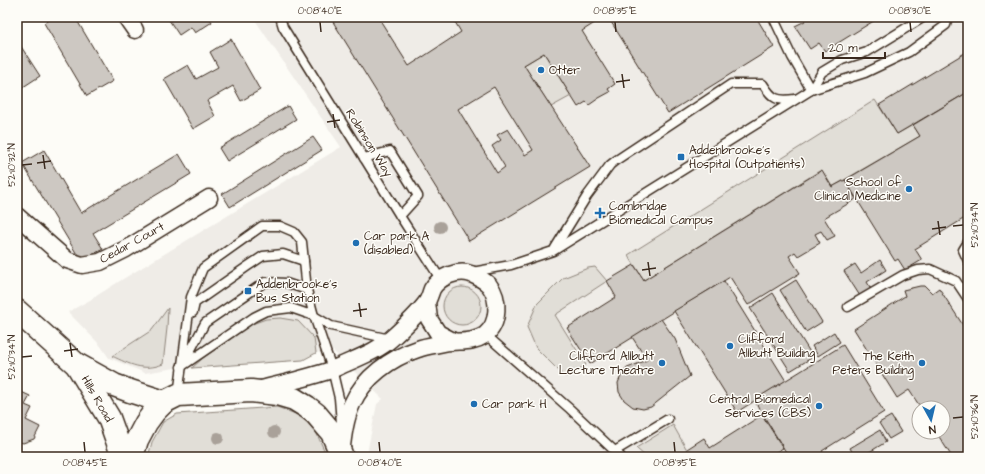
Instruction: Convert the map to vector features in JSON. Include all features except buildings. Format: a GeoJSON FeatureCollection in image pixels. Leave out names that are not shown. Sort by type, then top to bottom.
{"type":"FeatureCollection","features":[{"type":"Feature","properties":{"kind":"main road","name":"Hills Road"},"geometry":{"type":"LineString","coordinates":[[17,311],[76,364],[114,385],[130,391],[171,399]]}},
{"type":"Feature","properties":{"kind":"main road","name":"Hills Road"},"geometry":{"type":"LineString","coordinates":[[76,364],[109,418],[123,457]]}},
{"type":"Feature","properties":{"kind":"main road"},"geometry":{"type":"LineString","coordinates":[[132,457],[137,440],[146,423],[154,412],[171,399],[251,391],[277,394],[294,399],[307,407],[316,414],[332,433],[341,455]]}},
{"type":"Feature","properties":{"kind":"street"},"geometry":{"type":"LineString","coordinates":[[126,17],[135,30]]}},
{"type":"Feature","properties":{"kind":"street","name":"Cedar Court"},"geometry":{"type":"LineString","coordinates":[[17,216],[67,260],[82,265],[100,262],[126,249],[209,198]]}},
{"type":"Feature","properties":{"kind":"street"},"geometry":{"type":"LineString","coordinates":[[251,391],[332,370],[376,350],[391,339],[427,302],[432,289],[441,280],[453,274],[467,273],[481,278],[489,285],[495,295],[497,307],[491,328],[477,339],[467,342],[453,341],[419,348],[402,355],[378,370],[362,387],[352,403],[346,422],[341,455]]}},
{"type":"Feature","properties":{"kind":"street"},"geometry":{"type":"LineString","coordinates":[[427,302],[429,319],[438,333],[453,341]]}},
{"type":"Feature","properties":{"kind":"lane","name":"Robinson Way"},"geometry":{"type":"LineString","coordinates":[[280,17],[283,27],[441,280]]}},
{"type":"Feature","properties":{"kind":"lane"},"geometry":{"type":"LineString","coordinates":[[773,17],[792,57],[812,90]]}},
{"type":"Feature","properties":{"kind":"lane"},"geometry":{"type":"LineString","coordinates":[[812,90],[822,72],[842,60],[867,52],[924,17]]}},
{"type":"Feature","properties":{"kind":"lane"},"geometry":{"type":"LineString","coordinates":[[467,273],[511,265],[553,251],[812,90],[865,74],[909,52],[946,25],[948,17]]}},
{"type":"Feature","properties":{"kind":"lane"},"geometry":{"type":"LineString","coordinates":[[553,251],[587,196],[610,165],[731,84],[763,84],[770,95],[782,101],[799,98]]}},
{"type":"Feature","properties":{"kind":"lane"},"geometry":{"type":"LineString","coordinates":[[364,158],[390,151],[394,157],[418,196],[400,216]]}},
{"type":"Feature","properties":{"kind":"lane"},"geometry":{"type":"LineString","coordinates":[[181,367],[191,297],[203,268],[262,226],[280,226],[294,232],[302,242],[307,290],[332,370],[339,398],[341,455]]}},
{"type":"Feature","properties":{"kind":"lane"},"geometry":{"type":"LineString","coordinates":[[968,242],[963,250],[968,261]]}},
{"type":"Feature","properties":{"kind":"lane"},"geometry":{"type":"LineString","coordinates":[[171,399],[181,367],[195,303],[263,256],[283,254],[304,261]]}},
{"type":"Feature","properties":{"kind":"lane"},"geometry":{"type":"LineString","coordinates":[[848,307],[903,275],[918,270],[930,269],[956,282],[967,293]]}},
{"type":"Feature","properties":{"kind":"lane"},"geometry":{"type":"LineString","coordinates":[[181,367],[205,323],[265,282],[286,283],[307,290]]}},
{"type":"Feature","properties":{"kind":"lane"},"geometry":{"type":"LineString","coordinates":[[181,367],[254,317],[266,311],[292,308],[314,316],[331,326],[391,339]]}},
{"type":"Feature","properties":{"kind":"lane"},"geometry":{"type":"LineString","coordinates":[[485,334],[570,409],[618,454],[668,419]]}},
{"type":"Feature","properties":{"kind":"shaded area","name":"Cambridge Biomedical Campus"},"geometry":{"type":"Polygon","coordinates":[[[253,17],[968,17],[968,457],[368,457],[368,448],[377,404],[383,399],[332,350],[316,353],[303,360],[192,368],[181,367],[145,373],[109,358],[100,345],[68,312],[341,147],[253,17]]]}},
{"type":"Feature","properties":{"kind":"shaded area"},"geometry":{"type":"Polygon","coordinates":[[[544,53],[571,96],[551,107],[524,65],[544,53]]]}},
{"type":"Feature","properties":{"kind":"shaded area"},"geometry":{"type":"Polygon","coordinates":[[[875,100],[897,134],[913,125],[920,136],[832,187],[821,170],[644,280],[628,255],[875,100]]]}},
{"type":"Feature","properties":{"kind":"shaded area"},"geometry":{"type":"Polygon","coordinates":[[[595,267],[607,281],[555,315],[586,365],[565,377],[536,348],[527,327],[537,304],[563,278],[588,268],[595,267]]]}},
{"type":"Feature","properties":{"kind":"shaded area"},"geometry":{"type":"Polygon","coordinates":[[[462,287],[472,290],[478,296],[481,306],[478,316],[472,322],[462,325],[452,322],[446,316],[443,306],[446,296],[452,290],[462,287]]]}},
{"type":"Feature","properties":{"kind":"shaded area"},"geometry":{"type":"Polygon","coordinates":[[[168,308],[163,364],[143,367],[112,356],[152,330],[168,308]]]}},
{"type":"Feature","properties":{"kind":"shaded area"},"geometry":{"type":"Polygon","coordinates":[[[280,318],[298,321],[314,338],[316,353],[303,360],[192,368],[203,358],[252,324],[266,319],[280,318]]]}},
{"type":"Feature","properties":{"kind":"shaded area"},"geometry":{"type":"Polygon","coordinates":[[[277,407],[301,416],[316,432],[325,452],[325,457],[148,457],[152,442],[163,422],[177,414],[277,407]]]}},
{"type":"Feature","properties":{"kind":"shaded area"},"geometry":{"type":"Polygon","coordinates":[[[673,425],[691,457],[646,457],[636,448],[673,425]]]}},
{"type":"Feature","properties":{"kind":"place","name":"Otter"},"geometry":{"type":"Point","coordinates":[541,70]}},
{"type":"Feature","properties":{"kind":"place","name":"Addenbrooke's Hospital (Outpatients)"},"geometry":{"type":"Point","coordinates":[681,157]}},
{"type":"Feature","properties":{"kind":"place","name":"School of Clinical Medicine"},"geometry":{"type":"Point","coordinates":[909,189]}},
{"type":"Feature","properties":{"kind":"place","name":"Cambridge Biomedical Campus"},"geometry":{"type":"Point","coordinates":[600,213]}},
{"type":"Feature","properties":{"kind":"place","name":"Car park A (disabled)"},"geometry":{"type":"Point","coordinates":[356,243]}},
{"type":"Feature","properties":{"kind":"place","name":"Addenbrooke's Bus Station"},"geometry":{"type":"Point","coordinates":[248,291]}},
{"type":"Feature","properties":{"kind":"place","name":"Clifford Allbutt Building"},"geometry":{"type":"Point","coordinates":[730,346]}},
{"type":"Feature","properties":{"kind":"place","name":"Clifford Allbutt Lecture Theatre"},"geometry":{"type":"Point","coordinates":[662,363]}},
{"type":"Feature","properties":{"kind":"place","name":"The Keith Peters Building"},"geometry":{"type":"Point","coordinates":[922,363]}},
{"type":"Feature","properties":{"kind":"place","name":"Car park H"},"geometry":{"type":"Point","coordinates":[474,404]}},
{"type":"Feature","properties":{"kind":"place","name":"Central Biomedical Services (CBS)"},"geometry":{"type":"Point","coordinates":[819,406]}}]}
